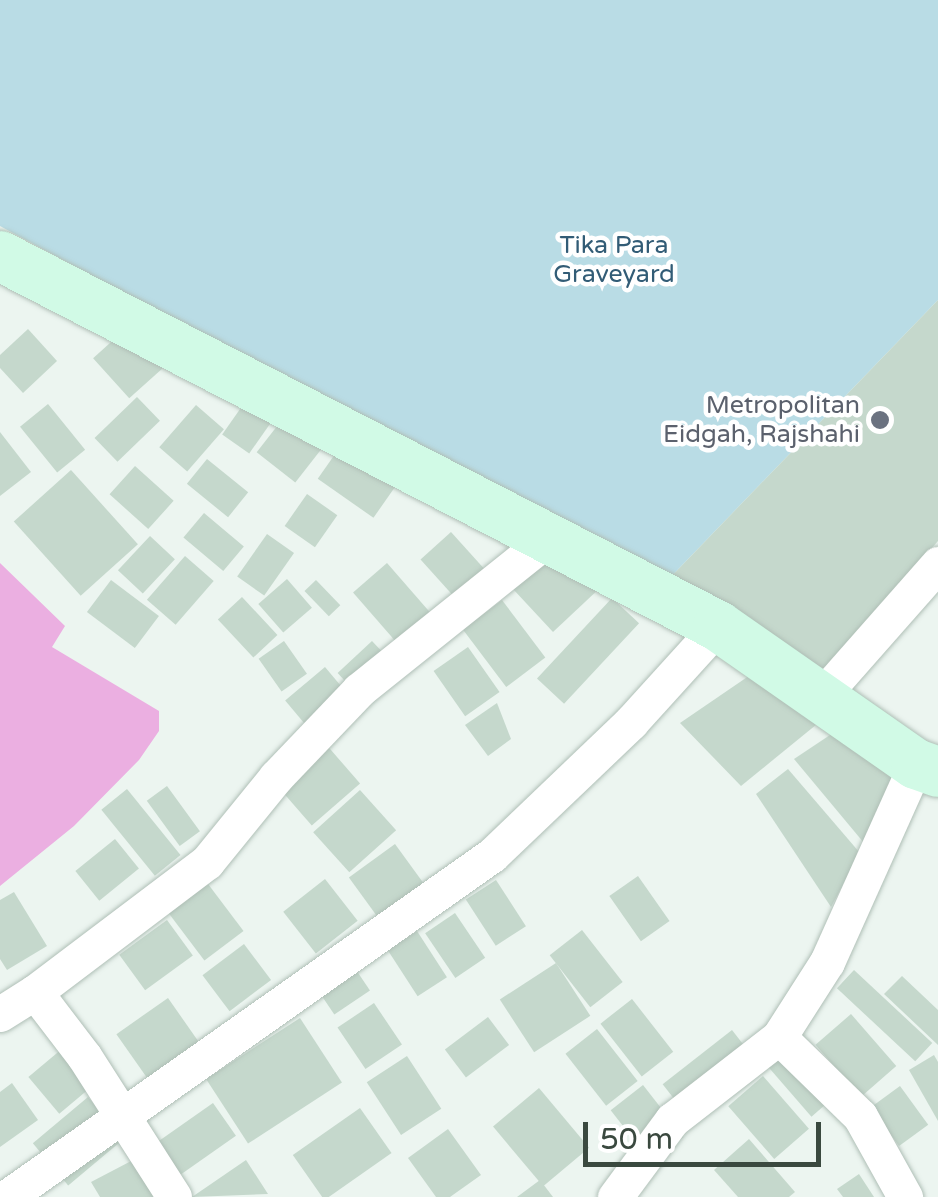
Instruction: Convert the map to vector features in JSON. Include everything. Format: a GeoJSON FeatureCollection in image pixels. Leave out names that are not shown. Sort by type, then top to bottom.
{"type":"FeatureCollection","features":[{"type":"Feature","properties":{"kind":"main road"},"geometry":{"type":"LineString","coordinates":[[0,256],[718,626],[819,699],[927,768]]}},
{"type":"Feature","properties":{"kind":"street"},"geometry":{"type":"LineString","coordinates":[[0,1014],[36,992],[208,862],[276,777],[359,690],[545,540]]}},
{"type":"Feature","properties":{"kind":"street"},"geometry":{"type":"LineString","coordinates":[[819,699],[938,564]]}},
{"type":"Feature","properties":{"kind":"street"},"geometry":{"type":"LineString","coordinates":[[7,1197],[492,855],[632,722],[718,626]]}},
{"type":"Feature","properties":{"kind":"street"},"geometry":{"type":"LineString","coordinates":[[616,1197],[672,1120],[778,1037],[827,962],[927,768]]}},
{"type":"Feature","properties":{"kind":"street"},"geometry":{"type":"LineString","coordinates":[[36,992],[122,1113],[174,1197]]}},
{"type":"Feature","properties":{"kind":"street"},"geometry":{"type":"LineString","coordinates":[[778,1037],[860,1116],[905,1197]]}},
{"type":"Feature","properties":{"kind":"green space","name":"Tika Para Graveyard"},"geometry":{"type":"Polygon","coordinates":[[[0,0],[938,0],[938,300],[664,584],[0,226],[0,0]]]}},
{"type":"Feature","properties":{"kind":"shaded area"},"geometry":{"type":"Polygon","coordinates":[[[0,563],[65,626],[52,647],[159,711],[159,731],[139,760],[74,826],[0,886],[0,563]]]}},
{"type":"Feature","properties":{"kind":"building","name":"Metropolitan Eidgah, Rajshahi"},"geometry":{"type":"Polygon","coordinates":[[[938,300],[938,541],[815,681],[664,584],[938,300]]]}},
{"type":"Feature","properties":{"kind":"building"},"geometry":{"type":"Polygon","coordinates":[[[131,324],[167,364],[129,398],[93,358],[131,324]]]}},
{"type":"Feature","properties":{"kind":"building"},"geometry":{"type":"Polygon","coordinates":[[[28,329],[57,361],[23,393],[0,368],[0,355],[28,329]]]}},
{"type":"Feature","properties":{"kind":"building"},"geometry":{"type":"Polygon","coordinates":[[[252,392],[279,411],[249,454],[222,435],[252,392]]]}},
{"type":"Feature","properties":{"kind":"building"},"geometry":{"type":"Polygon","coordinates":[[[137,397],[160,421],[117,462],[95,438],[137,397]]]}},
{"type":"Feature","properties":{"kind":"building"},"geometry":{"type":"Polygon","coordinates":[[[48,404],[85,450],[57,473],[20,427],[48,404]]]}},
{"type":"Feature","properties":{"kind":"building"},"geometry":{"type":"Polygon","coordinates":[[[196,405],[224,429],[187,472],[159,447],[196,405]]]}},
{"type":"Feature","properties":{"kind":"building"},"geometry":{"type":"Polygon","coordinates":[[[285,416],[324,446],[295,482],[257,452],[285,416]]]}},
{"type":"Feature","properties":{"kind":"building"},"geometry":{"type":"Polygon","coordinates":[[[0,432],[31,472],[0,496],[0,432]]]}},
{"type":"Feature","properties":{"kind":"building"},"geometry":{"type":"Polygon","coordinates":[[[347,437],[403,476],[373,518],[318,479],[347,437]]]}},
{"type":"Feature","properties":{"kind":"building"},"geometry":{"type":"Polygon","coordinates":[[[207,459],[248,492],[228,517],[187,484],[207,459]]]}},
{"type":"Feature","properties":{"kind":"building"},"geometry":{"type":"Polygon","coordinates":[[[135,466],[174,501],[148,529],[110,494],[135,466]]]}},
{"type":"Feature","properties":{"kind":"building"},"geometry":{"type":"Polygon","coordinates":[[[71,470],[138,544],[81,596],[14,522],[71,470]]]}},
{"type":"Feature","properties":{"kind":"building"},"geometry":{"type":"Polygon","coordinates":[[[307,494],[337,515],[315,547],[285,526],[307,494]]]}},
{"type":"Feature","properties":{"kind":"building"},"geometry":{"type":"Polygon","coordinates":[[[204,513],[244,546],[223,571],[183,538],[204,513]]]}},
{"type":"Feature","properties":{"kind":"building"},"geometry":{"type":"Polygon","coordinates":[[[451,532],[490,576],[460,603],[421,559],[451,532]]]}},
{"type":"Feature","properties":{"kind":"building"},"geometry":{"type":"Polygon","coordinates":[[[267,534],[294,553],[264,596],[237,577],[267,534]]]}},
{"type":"Feature","properties":{"kind":"building"},"geometry":{"type":"Polygon","coordinates":[[[150,536],[175,559],[143,594],[118,570],[150,536]]]}},
{"type":"Feature","properties":{"kind":"building"},"geometry":{"type":"Polygon","coordinates":[[[185,556],[214,581],[176,625],[147,600],[185,556]]]}},
{"type":"Feature","properties":{"kind":"building"},"geometry":{"type":"Polygon","coordinates":[[[546,558],[601,587],[553,632],[513,589],[546,558]]]}},
{"type":"Feature","properties":{"kind":"building"},"geometry":{"type":"Polygon","coordinates":[[[387,563],[436,619],[402,648],[353,593],[387,563]]]}},
{"type":"Feature","properties":{"kind":"building"},"geometry":{"type":"Polygon","coordinates":[[[287,579],[312,608],[283,633],[258,604],[287,579]]]}},
{"type":"Feature","properties":{"kind":"building"},"geometry":{"type":"Polygon","coordinates":[[[111,580],[159,616],[135,648],[87,612],[111,580]]]}},
{"type":"Feature","properties":{"kind":"building"},"geometry":{"type":"Polygon","coordinates":[[[316,580],[340,605],[329,616],[304,591],[316,580]]]}},
{"type":"Feature","properties":{"kind":"building"},"geometry":{"type":"Polygon","coordinates":[[[242,597],[277,635],[253,658],[218,620],[242,597]]]}},
{"type":"Feature","properties":{"kind":"building"},"geometry":{"type":"Polygon","coordinates":[[[612,598],[639,623],[564,704],[537,678],[612,598]]]}},
{"type":"Feature","properties":{"kind":"building"},"geometry":{"type":"Polygon","coordinates":[[[502,600],[545,658],[506,687],[463,629],[502,600]]]}},
{"type":"Feature","properties":{"kind":"building"},"geometry":{"type":"Polygon","coordinates":[[[284,641],[307,674],[282,692],[259,659],[284,641]]]}},
{"type":"Feature","properties":{"kind":"building"},"geometry":{"type":"Polygon","coordinates":[[[372,641],[386,656],[352,688],[338,673],[372,641]]]}},
{"type":"Feature","properties":{"kind":"building"},"geometry":{"type":"Polygon","coordinates":[[[468,647],[500,692],[465,716],[434,671],[468,647]]]}},
{"type":"Feature","properties":{"kind":"building"},"geometry":{"type":"Polygon","coordinates":[[[325,667],[346,692],[306,726],[285,700],[325,667]]]}},
{"type":"Feature","properties":{"kind":"building"},"geometry":{"type":"Polygon","coordinates":[[[759,669],[822,720],[741,786],[680,723],[759,669]]]}},
{"type":"Feature","properties":{"kind":"building"},"geometry":{"type":"Polygon","coordinates":[[[497,703],[511,739],[488,756],[465,725],[497,703]]]}},
{"type":"Feature","properties":{"kind":"building"},"geometry":{"type":"Polygon","coordinates":[[[839,729],[915,783],[884,867],[794,759],[839,729]]]}},
{"type":"Feature","properties":{"kind":"building"},"geometry":{"type":"Polygon","coordinates":[[[324,742],[360,784],[312,825],[276,784],[324,742]]]}},
{"type":"Feature","properties":{"kind":"building"},"geometry":{"type":"Polygon","coordinates":[[[788,769],[860,853],[831,907],[756,794],[788,769]]]}},
{"type":"Feature","properties":{"kind":"building"},"geometry":{"type":"Polygon","coordinates":[[[167,786],[200,831],[180,846],[147,801],[167,786]]]}},
{"type":"Feature","properties":{"kind":"building"},"geometry":{"type":"Polygon","coordinates":[[[127,789],[180,855],[155,876],[101,810],[127,789]]]}},
{"type":"Feature","properties":{"kind":"building"},"geometry":{"type":"Polygon","coordinates":[[[360,790],[396,830],[349,872],[313,832],[360,790]]]}},
{"type":"Feature","properties":{"kind":"building"},"geometry":{"type":"Polygon","coordinates":[[[115,839],[139,869],[99,901],[75,871],[115,839]]]}},
{"type":"Feature","properties":{"kind":"building"},"geometry":{"type":"Polygon","coordinates":[[[395,844],[430,893],[384,926],[349,878],[395,844]]]}},
{"type":"Feature","properties":{"kind":"building"},"geometry":{"type":"Polygon","coordinates":[[[202,876],[244,931],[204,961],[163,905],[202,876]]]}},
{"type":"Feature","properties":{"kind":"building"},"geometry":{"type":"Polygon","coordinates":[[[638,876],[670,921],[641,941],[609,896],[638,876]]]}},
{"type":"Feature","properties":{"kind":"building"},"geometry":{"type":"Polygon","coordinates":[[[325,879],[358,921],[316,953],[283,912],[325,879]]]}},
{"type":"Feature","properties":{"kind":"building"},"geometry":{"type":"Polygon","coordinates":[[[496,880],[526,926],[496,946],[466,900],[496,880]]]}},
{"type":"Feature","properties":{"kind":"building"},"geometry":{"type":"Polygon","coordinates":[[[14,892],[47,946],[7,970],[0,959],[0,900],[14,892]]]}},
{"type":"Feature","properties":{"kind":"building"},"geometry":{"type":"Polygon","coordinates":[[[455,913],[485,958],[455,978],[425,933],[455,913]]]}},
{"type":"Feature","properties":{"kind":"building"},"geometry":{"type":"Polygon","coordinates":[[[167,920],[193,956],[145,990],[119,955],[167,920]]]}},
{"type":"Feature","properties":{"kind":"building"},"geometry":{"type":"Polygon","coordinates":[[[582,930],[623,982],[590,1007],[550,955],[582,930]]]}},
{"type":"Feature","properties":{"kind":"building"},"geometry":{"type":"Polygon","coordinates":[[[417,931],[447,977],[418,996],[388,950],[417,931]]]}},
{"type":"Feature","properties":{"kind":"building"},"geometry":{"type":"Polygon","coordinates":[[[244,944],[271,980],[230,1011],[202,975],[244,944]]]}},
{"type":"Feature","properties":{"kind":"building"},"geometry":{"type":"Polygon","coordinates":[[[342,949],[370,990],[334,1014],[306,973],[342,949]]]}},
{"type":"Feature","properties":{"kind":"building"},"geometry":{"type":"Polygon","coordinates":[[[556,963],[590,1016],[534,1052],[500,999],[556,963]]]}},
{"type":"Feature","properties":{"kind":"building"},"geometry":{"type":"Polygon","coordinates":[[[854,970],[932,1043],[915,1061],[837,988],[854,970]]]}},
{"type":"Feature","properties":{"kind":"building"},"geometry":{"type":"Polygon","coordinates":[[[902,976],[938,1010],[938,1045],[884,994],[902,976]]]}},
{"type":"Feature","properties":{"kind":"building"},"geometry":{"type":"Polygon","coordinates":[[[168,998],[203,1048],[151,1084],[116,1034],[168,998]]]}},
{"type":"Feature","properties":{"kind":"building"},"geometry":{"type":"Polygon","coordinates":[[[632,999],[673,1052],[642,1076],[600,1024],[632,999]]]}},
{"type":"Feature","properties":{"kind":"building"},"geometry":{"type":"Polygon","coordinates":[[[374,1003],[402,1044],[365,1069],[338,1028],[374,1003]]]}},
{"type":"Feature","properties":{"kind":"building"},"geometry":{"type":"Polygon","coordinates":[[[851,1014],[896,1066],[861,1097],[816,1045],[851,1014]]]}},
{"type":"Feature","properties":{"kind":"building"},"geometry":{"type":"Polygon","coordinates":[[[488,1017],[509,1045],[466,1077],[445,1049],[488,1017]]]}},
{"type":"Feature","properties":{"kind":"building"},"geometry":{"type":"Polygon","coordinates":[[[300,1018],[342,1083],[248,1144],[206,1079],[300,1018]]]}},
{"type":"Feature","properties":{"kind":"building"},"geometry":{"type":"Polygon","coordinates":[[[597,1029],[638,1081],[606,1106],[565,1054],[597,1029]]]}},
{"type":"Feature","properties":{"kind":"building"},"geometry":{"type":"Polygon","coordinates":[[[732,1030],[759,1065],[690,1119],[663,1084],[732,1030]]]}},
{"type":"Feature","properties":{"kind":"building"},"geometry":{"type":"Polygon","coordinates":[[[801,1033],[847,1086],[811,1117],[766,1064],[801,1033]]]}},
{"type":"Feature","properties":{"kind":"building"},"geometry":{"type":"Polygon","coordinates":[[[69,1043],[100,1080],[59,1114],[28,1077],[69,1043]]]}},
{"type":"Feature","properties":{"kind":"building"},"geometry":{"type":"Polygon","coordinates":[[[934,1055],[938,1062],[938,1121],[909,1070],[934,1055]]]}},
{"type":"Feature","properties":{"kind":"building"},"geometry":{"type":"Polygon","coordinates":[[[407,1056],[441,1109],[401,1135],[367,1082],[407,1056]]]}},
{"type":"Feature","properties":{"kind":"building"},"geometry":{"type":"Polygon","coordinates":[[[763,1076],[809,1129],[774,1159],[728,1106],[763,1076]]]}},
{"type":"Feature","properties":{"kind":"building"},"geometry":{"type":"Polygon","coordinates":[[[12,1083],[38,1120],[0,1147],[0,1092],[12,1083]]]}},
{"type":"Feature","properties":{"kind":"building"},"geometry":{"type":"Polygon","coordinates":[[[643,1085],[684,1137],[651,1162],[611,1110],[643,1085]]]}},
{"type":"Feature","properties":{"kind":"building"},"geometry":{"type":"Polygon","coordinates":[[[900,1086],[928,1125],[899,1146],[871,1107],[900,1086]]]}},
{"type":"Feature","properties":{"kind":"building"},"geometry":{"type":"Polygon","coordinates":[[[539,1088],[589,1148],[543,1186],[493,1127],[539,1088]]]}},
{"type":"Feature","properties":{"kind":"building"},"geometry":{"type":"Polygon","coordinates":[[[88,1097],[123,1139],[68,1185],[33,1143],[88,1097]]]}},
{"type":"Feature","properties":{"kind":"building"},"geometry":{"type":"Polygon","coordinates":[[[213,1103],[236,1136],[179,1176],[156,1143],[213,1103]]]}},
{"type":"Feature","properties":{"kind":"building"},"geometry":{"type":"Polygon","coordinates":[[[360,1108],[392,1153],[329,1197],[322,1197],[293,1155],[360,1108]]]}},
{"type":"Feature","properties":{"kind":"building"},"geometry":{"type":"Polygon","coordinates":[[[448,1129],[481,1175],[450,1197],[436,1197],[408,1158],[448,1129]]]}},
{"type":"Feature","properties":{"kind":"building"},"geometry":{"type":"Polygon","coordinates":[[[749,1139],[795,1192],[789,1197],[738,1197],[714,1170],[749,1139]]]}},
{"type":"Feature","properties":{"kind":"building"},"geometry":{"type":"Polygon","coordinates":[[[135,1159],[155,1197],[100,1197],[91,1182],[135,1159]]]}},
{"type":"Feature","properties":{"kind":"building"},"geometry":{"type":"Polygon","coordinates":[[[246,1160],[268,1194],[192,1197],[246,1160]]]}},
{"type":"Feature","properties":{"kind":"building"},"geometry":{"type":"Polygon","coordinates":[[[859,1174],[874,1197],[843,1197],[837,1189],[859,1174]]]}},
{"type":"Feature","properties":{"kind":"building"},"geometry":{"type":"Polygon","coordinates":[[[540,1180],[553,1197],[517,1197],[540,1180]]]}},
{"type":"Feature","properties":{"kind":"place","name":"Metropolitan Eidgah, Rajshahi"},"geometry":{"type":"Point","coordinates":[880,420]}}]}
